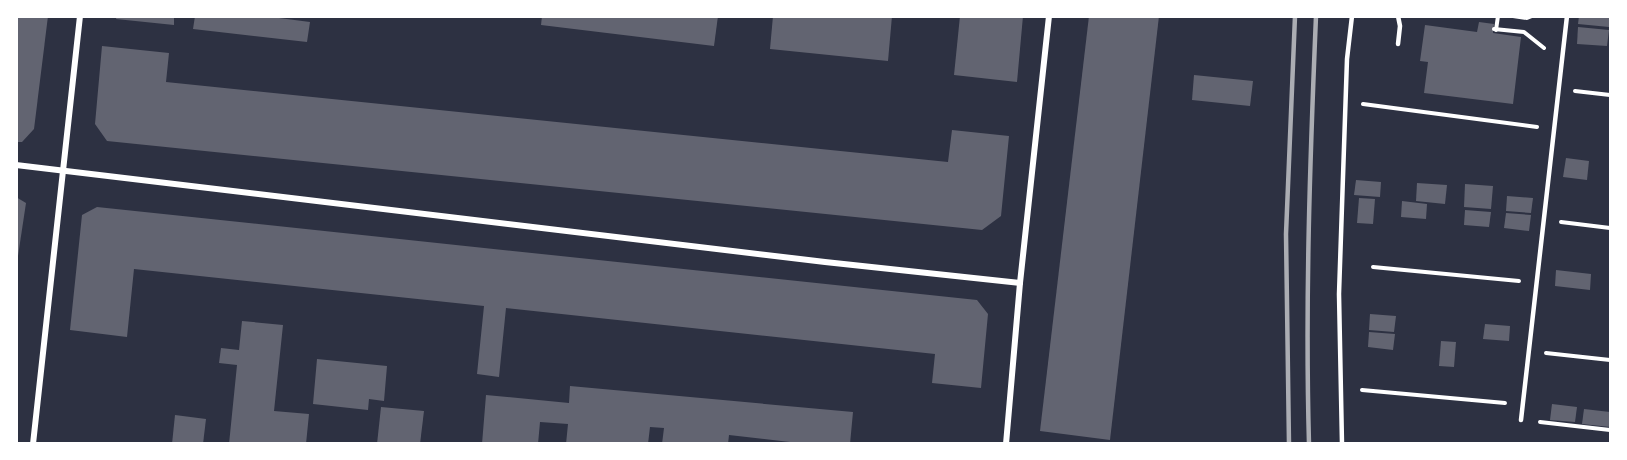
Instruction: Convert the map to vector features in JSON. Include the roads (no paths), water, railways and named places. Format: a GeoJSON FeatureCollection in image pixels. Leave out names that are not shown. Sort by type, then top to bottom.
{"type":"FeatureCollection","features":[{"type":"Feature","properties":{"kind":"street"},"geometry":{"type":"LineString","coordinates":[[33,444],[80,16]]}},
{"type":"Feature","properties":{"kind":"street"},"geometry":{"type":"LineString","coordinates":[[1006,444],[1020,283],[1049,16]]}},
{"type":"Feature","properties":{"kind":"street"},"geometry":{"type":"LineString","coordinates":[[16,165],[813,261],[1020,283]]}},
{"type":"Feature","properties":{"kind":"lane"},"geometry":{"type":"LineString","coordinates":[[1342,444],[1339,294],[1347,59],[1352,16]]}},
{"type":"Feature","properties":{"kind":"lane"},"geometry":{"type":"LineString","coordinates":[[1398,16],[1400,26],[1398,44]]}},
{"type":"Feature","properties":{"kind":"lane"},"geometry":{"type":"LineString","coordinates":[[1521,420],[1567,16]]}},
{"type":"Feature","properties":{"kind":"railway"},"geometry":{"type":"LineString","coordinates":[[1289,444],[1286,234],[1295,16]]}},
{"type":"Feature","properties":{"kind":"railway"},"geometry":{"type":"LineString","coordinates":[[1309,444],[1308,283],[1316,16]]}}]}
